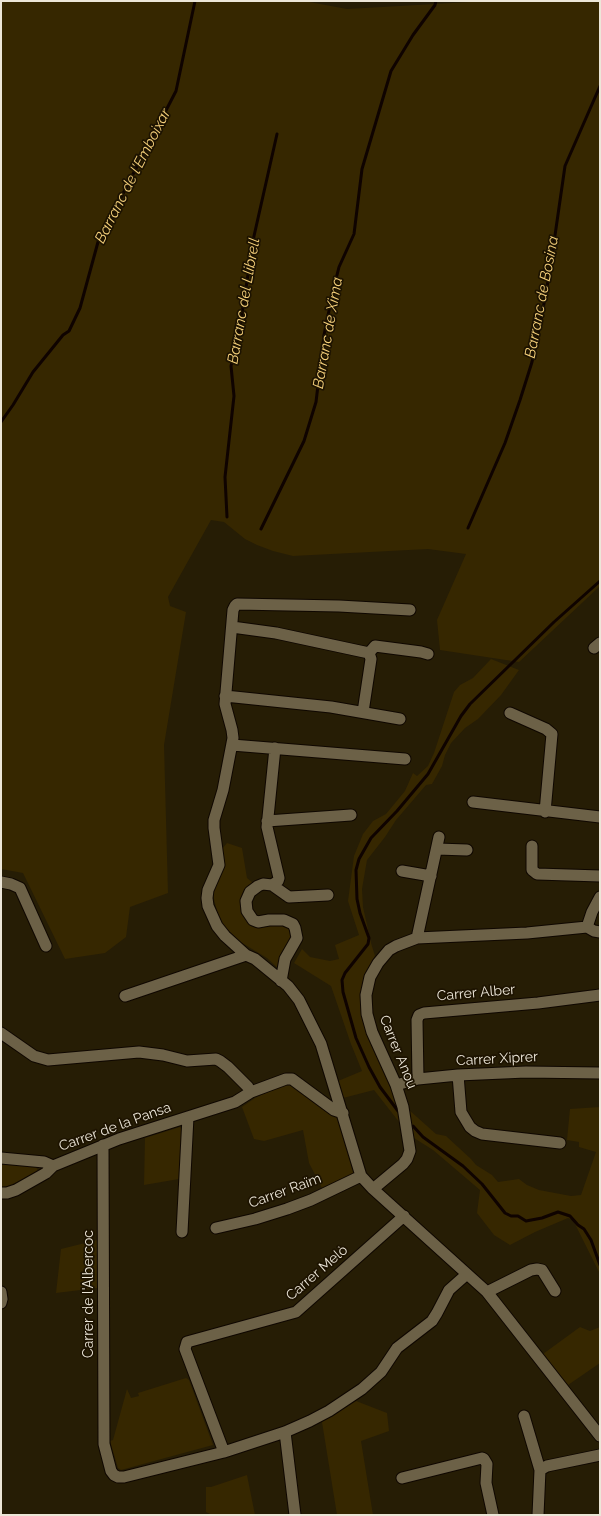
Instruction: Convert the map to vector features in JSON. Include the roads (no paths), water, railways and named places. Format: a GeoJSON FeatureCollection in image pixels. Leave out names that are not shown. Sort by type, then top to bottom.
{"type":"FeatureCollection","features":[{"type":"Feature","properties":{"kind":"street"},"geometry":{"type":"LineString","coordinates":[[410,610],[339,606],[237,604],[233,610],[225,696],[226,710],[232,730],[232,745],[214,820],[219,865],[208,890],[208,906],[217,926],[225,936],[246,955],[255,959],[296,996],[317,1034],[343,1113],[361,1176],[487,1292],[600,1436]]}},
{"type":"Feature","properties":{"kind":"street"},"geometry":{"type":"LineString","coordinates":[[232,627],[265,631],[369,653]]}},
{"type":"Feature","properties":{"kind":"street"},"geometry":{"type":"LineString","coordinates":[[369,653],[375,646],[417,651],[428,654]]}},
{"type":"Feature","properties":{"kind":"street"},"geometry":{"type":"LineString","coordinates":[[363,712],[371,659],[369,653]]}},
{"type":"Feature","properties":{"kind":"street"},"geometry":{"type":"LineString","coordinates":[[225,696],[331,707],[400,719]]}},
{"type":"Feature","properties":{"kind":"street"},"geometry":{"type":"LineString","coordinates":[[510,713],[546,729],[552,734],[545,812]]}},
{"type":"Feature","properties":{"kind":"street"},"geometry":{"type":"LineString","coordinates":[[232,745],[405,759]]}},
{"type":"Feature","properties":{"kind":"street"},"geometry":{"type":"LineString","coordinates":[[272,885],[278,881],[279,878],[267,830],[275,748]]}},
{"type":"Feature","properties":{"kind":"street"},"geometry":{"type":"LineString","coordinates":[[473,802],[545,812],[600,817]]}},
{"type":"Feature","properties":{"kind":"street"},"geometry":{"type":"LineString","coordinates":[[267,821],[352,815]]}},
{"type":"Feature","properties":{"kind":"street"},"geometry":{"type":"LineString","coordinates":[[417,938],[439,837]]}},
{"type":"Feature","properties":{"kind":"street"},"geometry":{"type":"LineString","coordinates":[[532,846],[532,870],[537,874],[600,876]]}},
{"type":"Feature","properties":{"kind":"street"},"geometry":{"type":"LineString","coordinates":[[436,849],[467,850]]}},
{"type":"Feature","properties":{"kind":"street"},"geometry":{"type":"LineString","coordinates":[[402,871],[431,876]]}},
{"type":"Feature","properties":{"kind":"street"},"geometry":{"type":"LineString","coordinates":[[1,882],[20,888],[46,946]]}},
{"type":"Feature","properties":{"kind":"street"},"geometry":{"type":"LineString","coordinates":[[281,981],[286,959],[297,938],[296,928],[293,924],[284,920],[274,919],[258,922],[252,920],[247,911],[246,901],[250,892],[263,884],[272,885],[289,897],[328,896]]}},
{"type":"Feature","properties":{"kind":"street"},"geometry":{"type":"LineString","coordinates":[[587,927],[592,912],[600,897]]}},
{"type":"Feature","properties":{"kind":"street","name":"Carrer Anou"},"geometry":{"type":"LineString","coordinates":[[374,1189],[403,1164],[410,1151],[403,1107],[396,1085],[369,1023],[367,1014],[366,995],[370,977],[378,963],[389,950],[417,938],[527,933],[587,927],[594,931],[600,932]]}},
{"type":"Feature","properties":{"kind":"street"},"geometry":{"type":"LineString","coordinates":[[125,996],[246,955]]}},
{"type":"Feature","properties":{"kind":"street","name":"Carrer Alber"},"geometry":{"type":"LineString","coordinates":[[418,1079],[417,1020],[419,1015],[424,1012],[538,1003],[600,995]]}},
{"type":"Feature","properties":{"kind":"street"},"geometry":{"type":"LineString","coordinates":[[1,1033],[34,1056],[48,1060],[139,1052],[163,1055],[187,1061],[216,1059],[228,1067],[251,1092]]}},
{"type":"Feature","properties":{"kind":"street","name":"Carrer Xiprer"},"geometry":{"type":"LineString","coordinates":[[396,1085],[418,1079],[458,1075],[526,1072],[600,1072]]}},
{"type":"Feature","properties":{"kind":"street"},"geometry":{"type":"LineString","coordinates":[[458,1075],[461,1112],[467,1123],[475,1131],[482,1134],[560,1143]]}},
{"type":"Feature","properties":{"kind":"street","name":"Carrer de la Pansa"},"geometry":{"type":"LineString","coordinates":[[1,1193],[16,1190],[46,1173],[53,1166],[103,1145],[235,1102],[251,1092],[280,1081],[292,1079],[334,1110],[343,1113]]}},
{"type":"Feature","properties":{"kind":"street","name":"Carrer de la Pansa"},"geometry":{"type":"LineString","coordinates":[[182,1232],[188,1117]]}},
{"type":"Feature","properties":{"kind":"street","name":"Carrer de l'Albercoc"},"geometry":{"type":"LineString","coordinates":[[103,1145],[104,1444],[111,1471],[118,1477],[124,1477],[224,1452]]}},
{"type":"Feature","properties":{"kind":"street","name":"Carrer de la Pansa"},"geometry":{"type":"LineString","coordinates":[[1,1158],[44,1162],[53,1166]]}},
{"type":"Feature","properties":{"kind":"street","name":"Carrer Raïm"},"geometry":{"type":"LineString","coordinates":[[216,1228],[255,1219],[287,1209],[311,1200],[361,1176]]}},
{"type":"Feature","properties":{"kind":"street","name":"Carrer Melò"},"geometry":{"type":"LineString","coordinates":[[224,1452],[185,1349],[187,1342],[296,1312],[404,1216]]}},
{"type":"Feature","properties":{"kind":"street"},"geometry":{"type":"LineString","coordinates":[[487,1292],[531,1270],[537,1269],[542,1270],[555,1291]]}},
{"type":"Feature","properties":{"kind":"street"},"geometry":{"type":"LineString","coordinates":[[224,1452],[284,1432],[329,1411],[362,1389],[384,1369],[397,1348],[432,1321],[450,1290],[467,1274]]}},
{"type":"Feature","properties":{"kind":"street"},"geometry":{"type":"LineString","coordinates":[[1,1292],[1,1303]]}},
{"type":"Feature","properties":{"kind":"street"},"geometry":{"type":"LineString","coordinates":[[524,1416],[540,1470],[538,1515]]}},
{"type":"Feature","properties":{"kind":"street"},"geometry":{"type":"LineString","coordinates":[[284,1432],[295,1515]]}},
{"type":"Feature","properties":{"kind":"street"},"geometry":{"type":"LineString","coordinates":[[540,1470],[547,1466],[600,1455]]}},
{"type":"Feature","properties":{"kind":"street"},"geometry":{"type":"LineString","coordinates":[[402,1478],[482,1458],[487,1464],[486,1483],[493,1515]]}},
{"type":"Feature","properties":{"kind":"waterway","name":"Barranc de l'Emboixar"},"geometry":{"type":"LineString","coordinates":[[1,422],[33,372],[63,335],[69,331],[80,308],[98,242],[176,91],[195,1]]}},
{"type":"Feature","properties":{"kind":"waterway","name":"Barranc de Xima"},"geometry":{"type":"LineString","coordinates":[[261,529],[304,441],[316,402],[324,335],[333,291],[339,267],[354,234],[362,169],[391,71],[413,35],[435,5],[436,1]]}},
{"type":"Feature","properties":{"kind":"waterway","name":"Barranc de Bosina"},"geometry":{"type":"LineString","coordinates":[[468,528],[505,443],[532,362],[550,270],[565,166],[600,86]]}},
{"type":"Feature","properties":{"kind":"waterway","name":"Barranc del Llibrell"},"geometry":{"type":"LineString","coordinates":[[227,517],[225,477],[234,396],[231,366],[239,333],[254,236],[277,134]]}},
{"type":"Feature","properties":{"kind":"waterway"},"geometry":{"type":"LineString","coordinates":[[398,1111],[380,1087],[369,1067],[356,1038],[343,992],[342,980],[345,973],[368,944],[369,938],[360,913],[357,899],[356,870],[359,859],[371,838],[397,811],[428,774],[461,716],[470,704],[554,622],[600,581]]}},
{"type":"Feature","properties":{"kind":"waterway"},"geometry":{"type":"LineString","coordinates":[[413,1126],[423,1137],[463,1166],[482,1184],[505,1213],[511,1216],[518,1216],[526,1221],[542,1218],[558,1212],[570,1216],[584,1229],[591,1240],[600,1265]]}}]}
